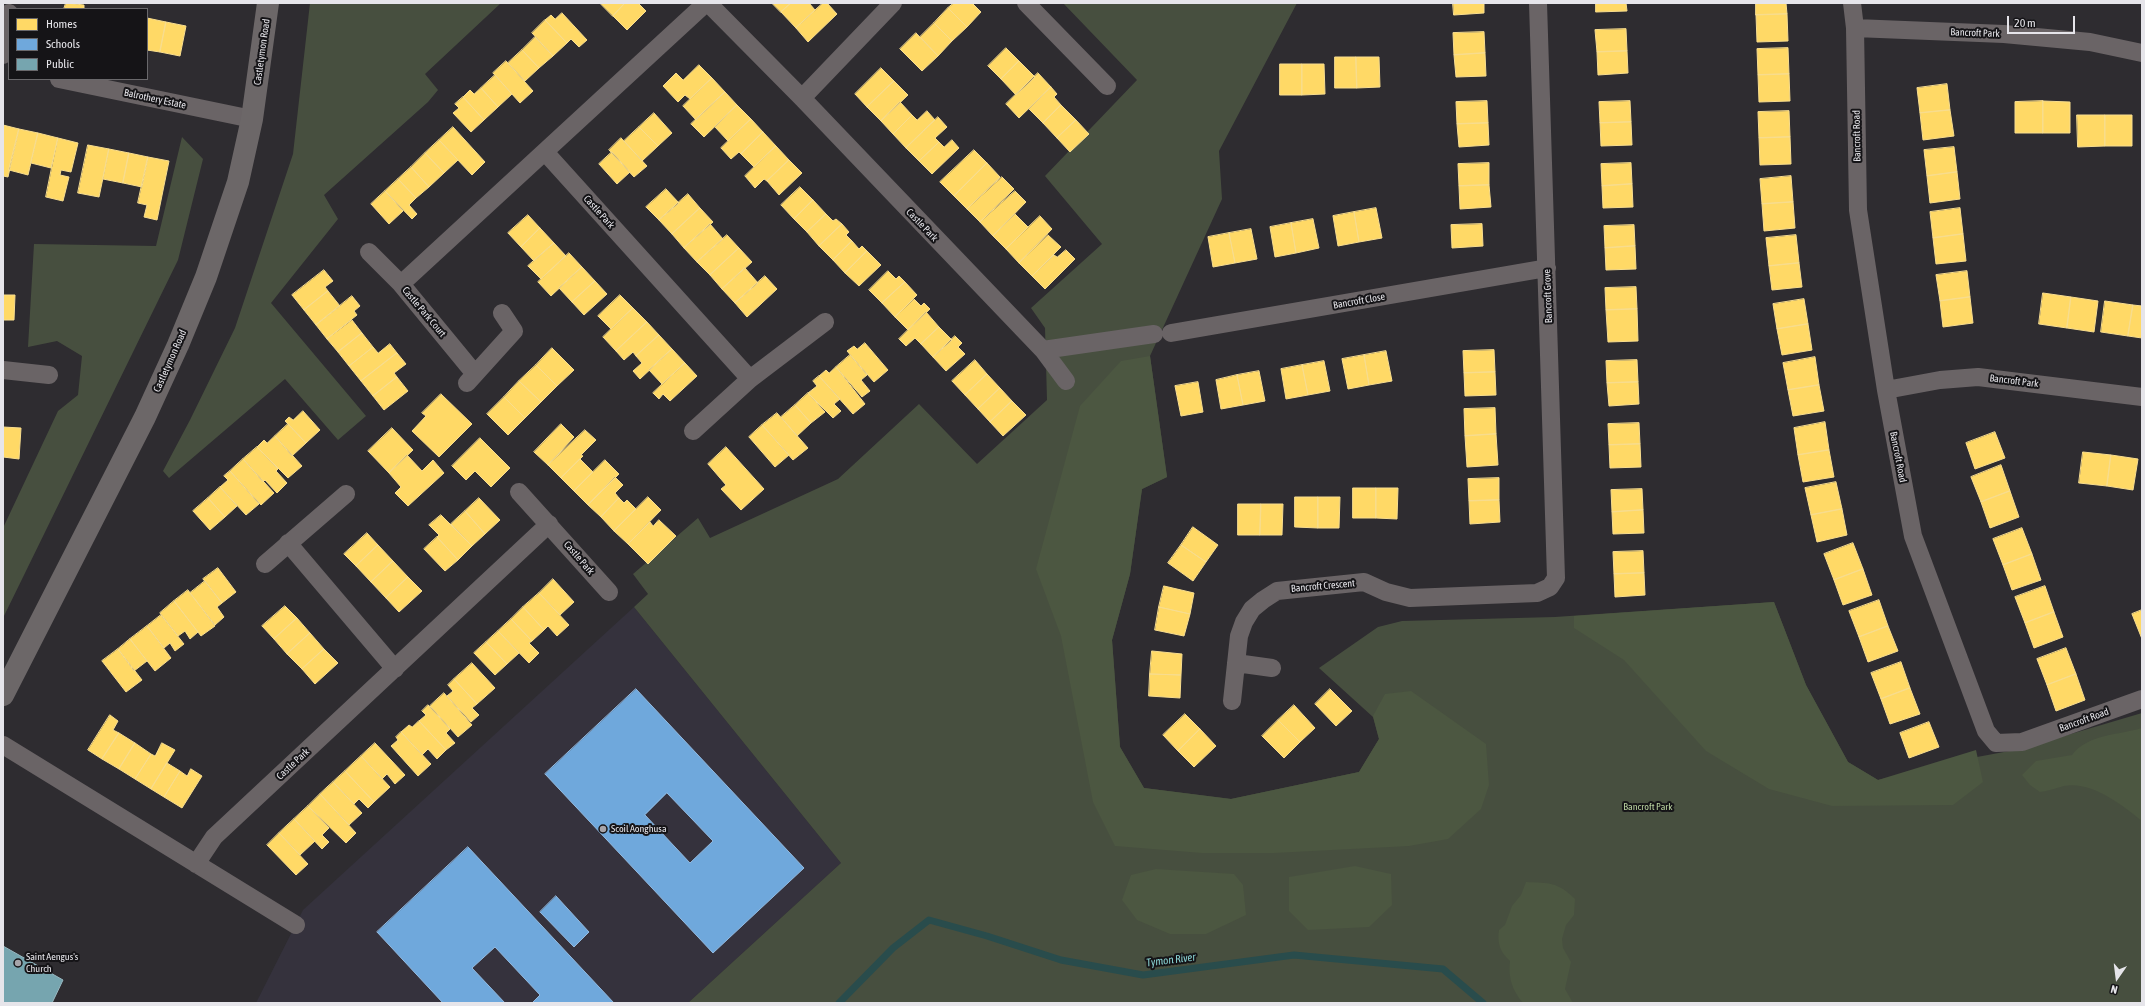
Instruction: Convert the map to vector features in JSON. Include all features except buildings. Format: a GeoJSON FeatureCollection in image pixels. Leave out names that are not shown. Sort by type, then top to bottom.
{"type":"FeatureCollection","features":[{"type":"Feature","properties":{"kind":"street","name":"Castletymon Road"},"geometry":{"type":"LineString","coordinates":[[3,695],[145,417],[178,345],[206,277],[238,182],[252,119],[268,3]]}},
{"type":"Feature","properties":{"kind":"street","name":"Castle Park"},"geometry":{"type":"LineString","coordinates":[[401,284],[707,3],[802,98],[1042,350],[1066,381]]}},
{"type":"Feature","properties":{"kind":"street"},"geometry":{"type":"LineString","coordinates":[[802,98],[893,3]]}},
{"type":"Feature","properties":{"kind":"street"},"geometry":{"type":"LineString","coordinates":[[1026,3],[1107,86]]}},
{"type":"Feature","properties":{"kind":"street","name":"Bancroft Grove"},"geometry":{"type":"LineString","coordinates":[[1538,3],[1556,578],[1550,587]]}},
{"type":"Feature","properties":{"kind":"street","name":"Bancroft Road"},"geometry":{"type":"LineString","coordinates":[[1852,3],[1855,28],[1858,210],[1886,390],[1913,536],[1986,731],[1996,743],[2022,742],[2142,699]]}},
{"type":"Feature","properties":{"kind":"street"},"geometry":{"type":"LineString","coordinates":[[3,55],[8,20]]}},
{"type":"Feature","properties":{"kind":"street","name":"Bancroft Park"},"geometry":{"type":"LineString","coordinates":[[1855,28],[2004,34],[2090,42],[2142,53]]}},
{"type":"Feature","properties":{"kind":"street","name":"Balrothery Estate"},"geometry":{"type":"LineString","coordinates":[[64,80],[252,119]]}},
{"type":"Feature","properties":{"kind":"street","name":"Castle Park"},"geometry":{"type":"LineString","coordinates":[[545,152],[750,378]]}},
{"type":"Feature","properties":{"kind":"street","name":"Castle Park Court"},"geometry":{"type":"LineString","coordinates":[[369,252],[401,284],[471,379],[514,331],[502,313]]}},
{"type":"Feature","properties":{"kind":"street","name":"Bancroft Close"},"geometry":{"type":"LineString","coordinates":[[1042,350],[1162,334],[1547,268]]}},
{"type":"Feature","properties":{"kind":"street"},"geometry":{"type":"LineString","coordinates":[[693,431],[750,378],[825,322]]}},
{"type":"Feature","properties":{"kind":"street"},"geometry":{"type":"LineString","coordinates":[[3,370],[49,375]]}},
{"type":"Feature","properties":{"kind":"street","name":"Bancroft Park"},"geometry":{"type":"LineString","coordinates":[[1886,390],[1940,380],[1978,377],[2142,397]]}},
{"type":"Feature","properties":{"kind":"street","name":"Castle Park"},"geometry":{"type":"LineString","coordinates":[[519,492],[550,524],[609,592]]}},
{"type":"Feature","properties":{"kind":"street"},"geometry":{"type":"LineString","coordinates":[[265,564],[346,494]]}},
{"type":"Feature","properties":{"kind":"street","name":"Castle Park"},"geometry":{"type":"LineString","coordinates":[[196,864],[214,838],[550,524]]}},
{"type":"Feature","properties":{"kind":"street"},"geometry":{"type":"LineString","coordinates":[[288,543],[395,669]]}},
{"type":"Feature","properties":{"kind":"street","name":"Bancroft Crescent"},"geometry":{"type":"LineString","coordinates":[[1232,701],[1239,636],[1244,622],[1252,610],[1263,600],[1277,591],[1364,582],[1386,592],[1410,598],[1537,593],[1550,587]]}},
{"type":"Feature","properties":{"kind":"street"},"geometry":{"type":"LineString","coordinates":[[1236,663],[1272,668]]}},
{"type":"Feature","properties":{"kind":"street"},"geometry":{"type":"LineString","coordinates":[[3,745],[296,925]]}},
{"type":"Feature","properties":{"kind":"shaded area","name":"Scoil Aonghusa"},"geometry":{"type":"Polygon","coordinates":[[[634,607],[841,863],[688,1003],[256,1003],[303,910],[634,607]]]}},
{"type":"Feature","properties":{"kind":"green space"},"geometry":{"type":"Polygon","coordinates":[[[310,3],[501,3],[425,74],[438,90],[428,102],[324,195],[338,219],[271,303],[366,416],[338,440],[285,379],[169,478],[163,471],[235,328],[293,154],[310,3]]]}},
{"type":"Feature","properties":{"kind":"green space","name":"Bancroft Park"},"geometry":{"type":"Polygon","coordinates":[[[1063,3],[1297,3],[1219,151],[1222,199],[1150,356],[1167,477],[1142,489],[1130,574],[1112,640],[1120,747],[1144,788],[1231,799],[1359,772],[1379,739],[1373,717],[1319,668],[1378,627],[1402,621],[1555,617],[1774,602],[1806,685],[1848,762],[1878,780],[1977,757],[2020,749],[2142,713],[2142,1003],[688,1003],[841,863],[634,607],[648,594],[633,574],[698,518],[710,538],[838,479],[919,404],[977,464],[1047,400],[1045,328],[1031,308],[1102,244],[1045,176],[1137,80],[1063,3]]]}},
{"type":"Feature","properties":{"kind":"green space"},"geometry":{"type":"Polygon","coordinates":[[[182,137],[203,159],[178,260],[3,618],[3,528],[58,411],[78,395],[82,356],[57,341],[28,347],[34,244],[156,246],[182,137]]]}},
{"type":"Feature","properties":{"kind":"green space"},"geometry":{"type":"Polygon","coordinates":[[[1150,356],[1167,477],[1142,489],[1130,574],[1112,640],[1120,747],[1144,788],[1231,799],[1359,772],[1379,739],[1373,716],[1385,694],[1411,691],[1486,744],[1489,785],[1481,809],[1448,839],[1409,846],[1274,853],[1202,853],[1115,846],[1093,802],[1061,636],[1036,569],[1080,406],[1121,361],[1150,356]]]}},
{"type":"Feature","properties":{"kind":"green space"},"geometry":{"type":"Polygon","coordinates":[[[1774,602],[1806,685],[1848,762],[1878,780],[1976,750],[1983,782],[1953,805],[1832,806],[1769,789],[1706,751],[1624,660],[1574,628],[1574,616],[1774,602]]]}},
{"type":"Feature","properties":{"kind":"green space"},"geometry":{"type":"Polygon","coordinates":[[[2142,728],[2142,821],[2116,802],[2096,791],[2075,785],[2040,792],[2030,785],[2022,775],[2036,761],[2072,755],[2086,743],[2095,739],[2142,728]]]}},
{"type":"Feature","properties":{"kind":"green space"},"geometry":{"type":"Polygon","coordinates":[[[1355,866],[1391,874],[1392,905],[1369,927],[1308,930],[1289,911],[1289,877],[1355,866]]]}},
{"type":"Feature","properties":{"kind":"green space"},"geometry":{"type":"Polygon","coordinates":[[[1156,869],[1234,874],[1243,885],[1246,915],[1206,934],[1170,934],[1137,920],[1122,900],[1131,875],[1156,869]]]}},
{"type":"Feature","properties":{"kind":"green space"},"geometry":{"type":"Polygon","coordinates":[[[1526,882],[1553,884],[1569,893],[1575,899],[1574,915],[1566,925],[1562,939],[1563,948],[1571,962],[1565,989],[1573,1003],[1523,1003],[1512,984],[1510,978],[1510,961],[1502,951],[1499,943],[1499,930],[1505,925],[1512,906],[1521,895],[1526,882]]]}},
{"type":"Feature","properties":{"kind":"waterway","name":"Tymon River"},"geometry":{"type":"LineString","coordinates":[[839,1003],[893,948],[929,920],[987,936],[1061,960],[1143,975],[1294,955],[1443,969],[1483,1003]]}},
{"type":"Feature","properties":{"kind":"place","name":"Scoil Aonghusa"},"geometry":{"type":"Point","coordinates":[603,829]}},
{"type":"Feature","properties":{"kind":"place","name":"Saint Aengus's Church"},"geometry":{"type":"Point","coordinates":[18,963]}}]}
